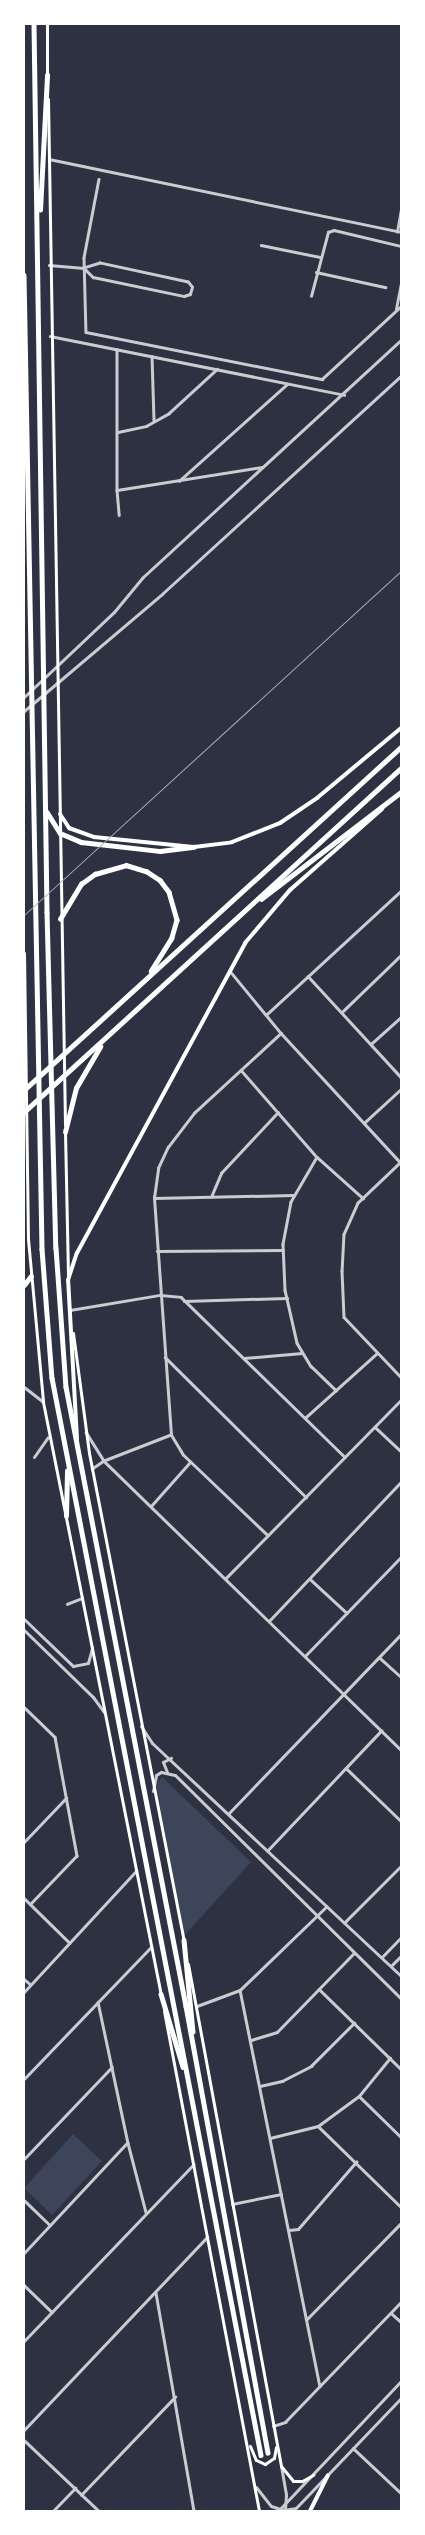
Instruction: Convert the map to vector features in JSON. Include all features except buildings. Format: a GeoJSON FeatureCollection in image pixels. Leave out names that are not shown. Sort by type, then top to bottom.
{"type":"FeatureCollection","features":[{"type":"Feature","properties":{"kind":"highway"},"geometry":{"type":"LineString","coordinates":[[34,24],[42,406],[46,810],[56,1248],[65,1378],[76,1446],[198,2076],[268,2453]]}},
{"type":"Feature","properties":{"kind":"highway"},"geometry":{"type":"LineString","coordinates":[[38,249],[47,75]]}},
{"type":"Feature","properties":{"kind":"highway"},"geometry":{"type":"LineString","coordinates":[[24,275],[42,1249],[52,1378],[261,2454]]}},
{"type":"Feature","properties":{"kind":"highway"},"geometry":{"type":"LineString","coordinates":[[25,1089],[401,747]]}},
{"type":"Feature","properties":{"kind":"highway"},"geometry":{"type":"LineString","coordinates":[[26,1110],[401,768]]}},
{"type":"Feature","properties":{"kind":"highway"},"geometry":{"type":"LineString","coordinates":[[238,916],[401,792]]}},
{"type":"Feature","properties":{"kind":"highway"},"geometry":{"type":"LineString","coordinates":[[46,810],[60,833],[81,842],[160,851],[194,847]]}},
{"type":"Feature","properties":{"kind":"highway"},"geometry":{"type":"LineString","coordinates":[[60,919],[81,884],[110,868],[126,865],[146,871],[160,880],[176,905],[177,920],[166,950],[146,979]]}},
{"type":"Feature","properties":{"kind":"highway"},"geometry":{"type":"LineString","coordinates":[[65,1132],[79,1081],[104,1040]]}},
{"type":"Feature","properties":{"kind":"highway"},"geometry":{"type":"LineString","coordinates":[[24,1285],[31,1276]]}},
{"type":"Feature","properties":{"kind":"highway"},"geometry":{"type":"LineString","coordinates":[[66,1516],[68,1468]]}},
{"type":"Feature","properties":{"kind":"highway"},"geometry":{"type":"LineString","coordinates":[[184,1940],[198,2076]]}},
{"type":"Feature","properties":{"kind":"highway"},"geometry":{"type":"LineString","coordinates":[[161,1994],[189,2087]]}},
{"type":"Feature","properties":{"kind":"main road"},"geometry":{"type":"LineString","coordinates":[[46,24],[50,159],[50,336],[58,664],[60,919],[66,1052],[65,1132],[68,1280],[78,1430],[76,1446]]}},
{"type":"Feature","properties":{"kind":"main road"},"geometry":{"type":"LineString","coordinates":[[60,814],[78,833],[194,847],[248,837],[280,823],[367,759],[401,728]]}},
{"type":"Feature","properties":{"kind":"main road"},"geometry":{"type":"LineString","coordinates":[[68,1280],[76,1253],[229,970],[261,922],[290,890],[401,792]]}},
{"type":"Feature","properties":{"kind":"main road"},"geometry":{"type":"LineString","coordinates":[[24,953],[25,1089],[31,1276],[42,1402],[152,1946],[247,2439],[259,2511]]}},
{"type":"Feature","properties":{"kind":"main road"},"geometry":{"type":"LineString","coordinates":[[24,1031],[26,1021]]}},
{"type":"Feature","properties":{"kind":"main road"},"geometry":{"type":"LineString","coordinates":[[70,1310],[92,1469],[140,1726],[197,2006],[281,2466],[293,2481],[302,2481],[313,2475]]}},
{"type":"Feature","properties":{"kind":"main road"},"geometry":{"type":"LineString","coordinates":[[247,2439],[256,2460],[266,2464],[274,2458],[276,2440]]}},
{"type":"Feature","properties":{"kind":"main road"},"geometry":{"type":"LineString","coordinates":[[310,2511],[328,2475]]}},
{"type":"Feature","properties":{"kind":"street"},"geometry":{"type":"LineString","coordinates":[[50,159],[401,232]]}},
{"type":"Feature","properties":{"kind":"street"},"geometry":{"type":"LineString","coordinates":[[99,178],[84,268],[86,332],[322,379],[401,306]]}},
{"type":"Feature","properties":{"kind":"street"},"geometry":{"type":"LineString","coordinates":[[397,232],[401,210]]}},
{"type":"Feature","properties":{"kind":"street"},"geometry":{"type":"LineString","coordinates":[[312,296],[325,236],[334,230],[401,246]]}},
{"type":"Feature","properties":{"kind":"street"},"geometry":{"type":"LineString","coordinates":[[262,245],[320,257]]}},
{"type":"Feature","properties":{"kind":"street"},"geometry":{"type":"LineString","coordinates":[[49,266],[84,268],[100,263],[188,282],[192,287],[190,294],[184,296],[93,278],[84,268]]}},
{"type":"Feature","properties":{"kind":"street"},"geometry":{"type":"LineString","coordinates":[[316,272],[385,286]]}},
{"type":"Feature","properties":{"kind":"street"},"geometry":{"type":"LineString","coordinates":[[396,310],[401,284]]}},
{"type":"Feature","properties":{"kind":"street"},"geometry":{"type":"LineString","coordinates":[[50,336],[344,395]]}},
{"type":"Feature","properties":{"kind":"street"},"geometry":{"type":"LineString","coordinates":[[24,697],[114,612],[143,577],[344,395],[401,340]]}},
{"type":"Feature","properties":{"kind":"street"},"geometry":{"type":"LineString","coordinates":[[117,350],[117,490],[119,515]]}},
{"type":"Feature","properties":{"kind":"street"},"geometry":{"type":"LineString","coordinates":[[152,356],[154,421]]}},
{"type":"Feature","properties":{"kind":"street"},"geometry":{"type":"LineString","coordinates":[[118,432],[154,421],[169,413],[217,370]]}},
{"type":"Feature","properties":{"kind":"street"},"geometry":{"type":"LineString","coordinates":[[24,711],[163,593],[401,376]]}},
{"type":"Feature","properties":{"kind":"street"},"geometry":{"type":"LineString","coordinates":[[179,482],[287,384]]}},
{"type":"Feature","properties":{"kind":"street"},"geometry":{"type":"LineString","coordinates":[[117,490],[179,482],[266,466]]}},
{"type":"Feature","properties":{"kind":"street"},"geometry":{"type":"LineString","coordinates":[[266,1015],[401,891]]}},
{"type":"Feature","properties":{"kind":"street"},"geometry":{"type":"LineString","coordinates":[[342,1012],[401,955]]}},
{"type":"Feature","properties":{"kind":"street"},"geometry":{"type":"LineString","coordinates":[[229,970],[281,1033],[401,1163],[363,1198],[344,1234],[344,1317],[376,1354],[401,1377]]}},
{"type":"Feature","properties":{"kind":"street"},"geometry":{"type":"LineString","coordinates":[[308,976],[401,1077]]}},
{"type":"Feature","properties":{"kind":"street"},"geometry":{"type":"LineString","coordinates":[[371,1044],[401,1017]]}},
{"type":"Feature","properties":{"kind":"street"},"geometry":{"type":"LineString","coordinates":[[268,1536],[190,1462],[171,1435],[154,1198],[158,1168],[168,1147],[194,1113],[281,1033]]}},
{"type":"Feature","properties":{"kind":"street"},"geometry":{"type":"LineString","coordinates":[[241,1070],[317,1156],[363,1198]]}},
{"type":"Feature","properties":{"kind":"street"},"geometry":{"type":"LineString","coordinates":[[364,1123],[401,1089]]}},
{"type":"Feature","properties":{"kind":"street"},"geometry":{"type":"LineString","coordinates":[[211,1197],[221,1173],[278,1112]]}},
{"type":"Feature","properties":{"kind":"street"},"geometry":{"type":"LineString","coordinates":[[317,1156],[293,1195],[283,1250],[287,1298],[296,1343],[302,1353],[336,1390]]}},
{"type":"Feature","properties":{"kind":"street"},"geometry":{"type":"LineString","coordinates":[[154,1198],[293,1195]]}},
{"type":"Feature","properties":{"kind":"street"},"geometry":{"type":"LineString","coordinates":[[157,1250],[283,1250]]}},
{"type":"Feature","properties":{"kind":"street"},"geometry":{"type":"LineString","coordinates":[[70,1310],[160,1295],[180,1297],[345,1457]]}},
{"type":"Feature","properties":{"kind":"street"},"geometry":{"type":"LineString","coordinates":[[184,1301],[287,1298]]}},
{"type":"Feature","properties":{"kind":"street"},"geometry":{"type":"LineString","coordinates":[[243,1358],[302,1353]]}},
{"type":"Feature","properties":{"kind":"street"},"geometry":{"type":"LineString","coordinates":[[305,1418],[376,1354]]}},
{"type":"Feature","properties":{"kind":"street"},"geometry":{"type":"LineString","coordinates":[[165,1356],[306,1497]]}},
{"type":"Feature","properties":{"kind":"street"},"geometry":{"type":"LineString","coordinates":[[24,1387],[42,1402]]}},
{"type":"Feature","properties":{"kind":"street"},"geometry":{"type":"LineString","coordinates":[[226,1578],[401,1400]]}},
{"type":"Feature","properties":{"kind":"street"},"geometry":{"type":"LineString","coordinates":[[375,1427],[401,1450]]}},
{"type":"Feature","properties":{"kind":"street"},"geometry":{"type":"LineString","coordinates":[[86,1432],[104,1461],[401,1750]]}},
{"type":"Feature","properties":{"kind":"street"},"geometry":{"type":"LineString","coordinates":[[92,1469],[104,1461],[171,1435]]}},
{"type":"Feature","properties":{"kind":"street"},"geometry":{"type":"LineString","coordinates":[[34,1457],[48,1437]]}},
{"type":"Feature","properties":{"kind":"street"},"geometry":{"type":"LineString","coordinates":[[151,1506],[190,1462]]}},
{"type":"Feature","properties":{"kind":"street"},"geometry":{"type":"LineString","coordinates":[[269,1621],[401,1482]]}},
{"type":"Feature","properties":{"kind":"street"},"geometry":{"type":"LineString","coordinates":[[305,1656],[400,1560]]}},
{"type":"Feature","properties":{"kind":"street"},"geometry":{"type":"LineString","coordinates":[[310,1579],[347,1613]]}},
{"type":"Feature","properties":{"kind":"street"},"geometry":{"type":"LineString","coordinates":[[67,1604],[82,1598]]}},
{"type":"Feature","properties":{"kind":"street"},"geometry":{"type":"LineString","coordinates":[[24,1619],[73,1666],[88,1663],[92,1647]]}},
{"type":"Feature","properties":{"kind":"street"},"geometry":{"type":"LineString","coordinates":[[24,1630],[93,1697],[104,1712]]}},
{"type":"Feature","properties":{"kind":"street"},"geometry":{"type":"LineString","coordinates":[[229,1813],[401,1634]]}},
{"type":"Feature","properties":{"kind":"street"},"geometry":{"type":"LineString","coordinates":[[380,1657],[401,1677]]}},
{"type":"Feature","properties":{"kind":"street"},"geometry":{"type":"LineString","coordinates":[[24,1707],[55,1737],[77,1856],[31,1904]]}},
{"type":"Feature","properties":{"kind":"street"},"geometry":{"type":"LineString","coordinates":[[140,1726],[152,1743],[172,1758],[326,1907],[401,1976]]}},
{"type":"Feature","properties":{"kind":"street"},"geometry":{"type":"LineString","coordinates":[[267,1850],[381,1730]]}},
{"type":"Feature","properties":{"kind":"street"},"geometry":{"type":"LineString","coordinates":[[167,1772],[163,1762],[172,1758]]}},
{"type":"Feature","properties":{"kind":"street"},"geometry":{"type":"LineString","coordinates":[[346,1768],[401,1821]]}},
{"type":"Feature","properties":{"kind":"street"},"geometry":{"type":"LineString","coordinates":[[153,1791],[156,1775],[167,1772],[175,1775],[353,1954],[401,1999]]}},
{"type":"Feature","properties":{"kind":"street"},"geometry":{"type":"LineString","coordinates":[[24,1842],[66,1798]]}},
{"type":"Feature","properties":{"kind":"street"},"geometry":{"type":"LineString","coordinates":[[344,1924],[401,1866]]}},
{"type":"Feature","properties":{"kind":"street"},"geometry":{"type":"LineString","coordinates":[[24,1992],[136,1871]]}},
{"type":"Feature","properties":{"kind":"street"},"geometry":{"type":"LineString","coordinates":[[24,1898],[70,1943]]}},
{"type":"Feature","properties":{"kind":"street"},"geometry":{"type":"LineString","coordinates":[[197,2006],[240,1990],[326,1907]]}},
{"type":"Feature","properties":{"kind":"street"},"geometry":{"type":"LineString","coordinates":[[382,1957],[401,1937]]}},
{"type":"Feature","properties":{"kind":"street"},"geometry":{"type":"LineString","coordinates":[[24,2078],[152,1946]]}},
{"type":"Feature","properties":{"kind":"street"},"geometry":{"type":"LineString","coordinates":[[250,2040],[277,2032],[353,1954]]}},
{"type":"Feature","properties":{"kind":"street"},"geometry":{"type":"LineString","coordinates":[[392,1966],[401,1956]]}},
{"type":"Feature","properties":{"kind":"street"},"geometry":{"type":"LineString","coordinates":[[24,1978],[30,1985]]}},
{"type":"Feature","properties":{"kind":"street"},"geometry":{"type":"LineString","coordinates":[[319,1989],[401,2068]]}},
{"type":"Feature","properties":{"kind":"street"},"geometry":{"type":"LineString","coordinates":[[240,1990],[320,2386]]}},
{"type":"Feature","properties":{"kind":"street"},"geometry":{"type":"LineString","coordinates":[[98,2002],[128,2142],[146,2212]]}},
{"type":"Feature","properties":{"kind":"street"},"geometry":{"type":"LineString","coordinates":[[260,2086],[282,2081],[312,2066],[354,2023]]}},
{"type":"Feature","properties":{"kind":"street"},"geometry":{"type":"LineString","coordinates":[[270,2138],[318,2126],[359,2096],[390,2058]]}},
{"type":"Feature","properties":{"kind":"street"},"geometry":{"type":"LineString","coordinates":[[24,2159],[112,2067]]}},
{"type":"Feature","properties":{"kind":"street"},"geometry":{"type":"LineString","coordinates":[[359,2096],[401,2137]]}},
{"type":"Feature","properties":{"kind":"street"},"geometry":{"type":"LineString","coordinates":[[318,2126],[401,2207]]}},
{"type":"Feature","properties":{"kind":"street"},"geometry":{"type":"LineString","coordinates":[[24,2253],[128,2142]]}},
{"type":"Feature","properties":{"kind":"street"},"geometry":{"type":"LineString","coordinates":[[289,2230],[298,2229],[356,2162]]}},
{"type":"Feature","properties":{"kind":"street"},"geometry":{"type":"LineString","coordinates":[[24,2341],[194,2164]]}},
{"type":"Feature","properties":{"kind":"street"},"geometry":{"type":"LineString","coordinates":[[232,2204],[281,2194]]}},
{"type":"Feature","properties":{"kind":"street"},"geometry":{"type":"LineString","coordinates":[[24,2200],[50,2225]]}},
{"type":"Feature","properties":{"kind":"street"},"geometry":{"type":"LineString","coordinates":[[307,2319],[401,2223]]}},
{"type":"Feature","properties":{"kind":"street"},"geometry":{"type":"LineString","coordinates":[[24,2430],[156,2293],[207,2237]]}},
{"type":"Feature","properties":{"kind":"street"},"geometry":{"type":"LineString","coordinates":[[24,2285],[52,2312]]}},
{"type":"Feature","properties":{"kind":"street"},"geometry":{"type":"LineString","coordinates":[[156,2293],[194,2511]]}},
{"type":"Feature","properties":{"kind":"street"},"geometry":{"type":"LineString","coordinates":[[274,2426],[285,2422],[401,2302]]}},
{"type":"Feature","properties":{"kind":"street"},"geometry":{"type":"LineString","coordinates":[[391,2313],[401,2322]]}},
{"type":"Feature","properties":{"kind":"street"},"geometry":{"type":"LineString","coordinates":[[278,2510],[401,2381]]}},
{"type":"Feature","properties":{"kind":"street"},"geometry":{"type":"LineString","coordinates":[[81,2495],[175,2397]]}},
{"type":"Feature","properties":{"kind":"street"},"geometry":{"type":"LineString","coordinates":[[293,2511],[401,2398]]}},
{"type":"Feature","properties":{"kind":"street"},"geometry":{"type":"LineString","coordinates":[[24,2440],[99,2511]]}},
{"type":"Feature","properties":{"kind":"street"},"geometry":{"type":"LineString","coordinates":[[353,2448],[401,2493]]}},
{"type":"Feature","properties":{"kind":"street"},"geometry":{"type":"LineString","coordinates":[[281,2466],[286,2502],[285,2511]]}},
{"type":"Feature","properties":{"kind":"street"},"geometry":{"type":"LineString","coordinates":[[53,2511],[75,2488]]}},
{"type":"Feature","properties":{"kind":"street"},"geometry":{"type":"LineString","coordinates":[[256,2488],[266,2503],[278,2510],[285,2511],[298,2506]]}},
{"type":"Feature","properties":{"kind":"shaded area"},"geometry":{"type":"Polygon","coordinates":[[[162,1777],[251,1862],[184,1936],[156,1784],[162,1777]]]}},
{"type":"Feature","properties":{"kind":"shaded area"},"geometry":{"type":"Polygon","coordinates":[[[73,2134],[102,2161],[52,2215],[24,2188],[73,2134]]]}},
{"type":"Feature","properties":{"kind":"railway"},"geometry":{"type":"LineString","coordinates":[[24,915],[401,571]]}}]}
